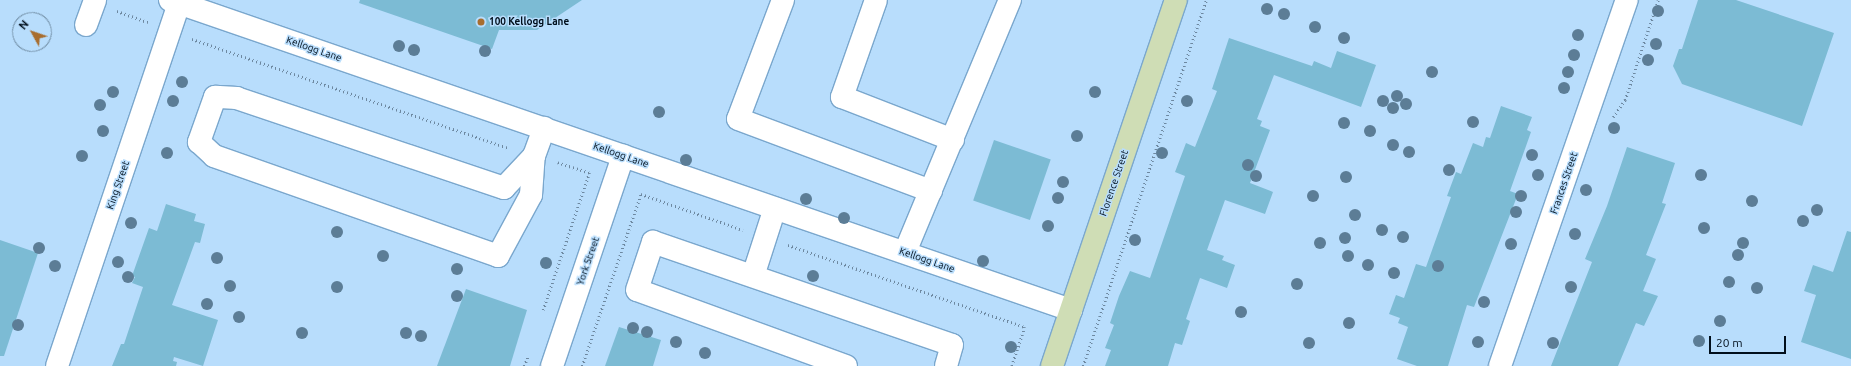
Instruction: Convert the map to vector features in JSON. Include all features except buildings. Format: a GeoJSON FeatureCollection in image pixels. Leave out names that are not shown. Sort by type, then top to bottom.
{"type":"FeatureCollection","features":[{"type":"Feature","properties":{"kind":"main road","name":"Florence Street"},"geometry":{"type":"LineString","coordinates":[[1052,366],[1176,0]]}},
{"type":"Feature","properties":{"kind":"street"},"geometry":{"type":"LineString","coordinates":[[783,0],[738,119],[931,191]]}},
{"type":"Feature","properties":{"kind":"street"},"geometry":{"type":"LineString","coordinates":[[876,0],[842,97],[953,140]]}},
{"type":"Feature","properties":{"kind":"street"},"geometry":{"type":"LineString","coordinates":[[905,252],[953,140],[1010,0]]}},
{"type":"Feature","properties":{"kind":"street","name":"Frances Street"},"geometry":{"type":"LineString","coordinates":[[1500,366],[1627,0]]}},
{"type":"Feature","properties":{"kind":"street"},"geometry":{"type":"LineString","coordinates":[[86,25],[94,2]]}},
{"type":"Feature","properties":{"kind":"street","name":"Kellogg Lane"},"geometry":{"type":"LineString","coordinates":[[175,2],[1071,310]]}},
{"type":"Feature","properties":{"kind":"street","name":"King Street"},"geometry":{"type":"LineString","coordinates":[[57,366],[175,2]]}},
{"type":"Feature","properties":{"kind":"street"},"geometry":{"type":"LineString","coordinates":[[544,128],[544,159],[532,195],[498,256],[214,156],[199,142],[215,97],[237,98],[504,188],[544,159]]}},
{"type":"Feature","properties":{"kind":"street","name":"York Street"},"geometry":{"type":"LineString","coordinates":[[552,366],[623,156]]}},
{"type":"Feature","properties":{"kind":"street"},"geometry":{"type":"LineString","coordinates":[[753,276],[775,208]]}},
{"type":"Feature","properties":{"kind":"street"},"geometry":{"type":"LineString","coordinates":[[846,366],[637,290],[653,242],[952,345],[946,366]]}},
{"type":"Feature","properties":{"kind":"path"},"geometry":{"type":"LineString","coordinates":[[1083,366],[1206,0]]}},
{"type":"Feature","properties":{"kind":"path"},"geometry":{"type":"LineString","coordinates":[[94,2],[149,22],[146,30]]}},
{"type":"Feature","properties":{"kind":"path"},"geometry":{"type":"LineString","coordinates":[[542,314],[589,173],[544,159]]}},
{"type":"Feature","properties":{"kind":"path"},"geometry":{"type":"LineString","coordinates":[[524,366],[529,351]]}},
{"type":"Feature","properties":{"kind":"place","name":"100 Kellogg Lane"},"geometry":{"type":"Point","coordinates":[481,22]}}]}
